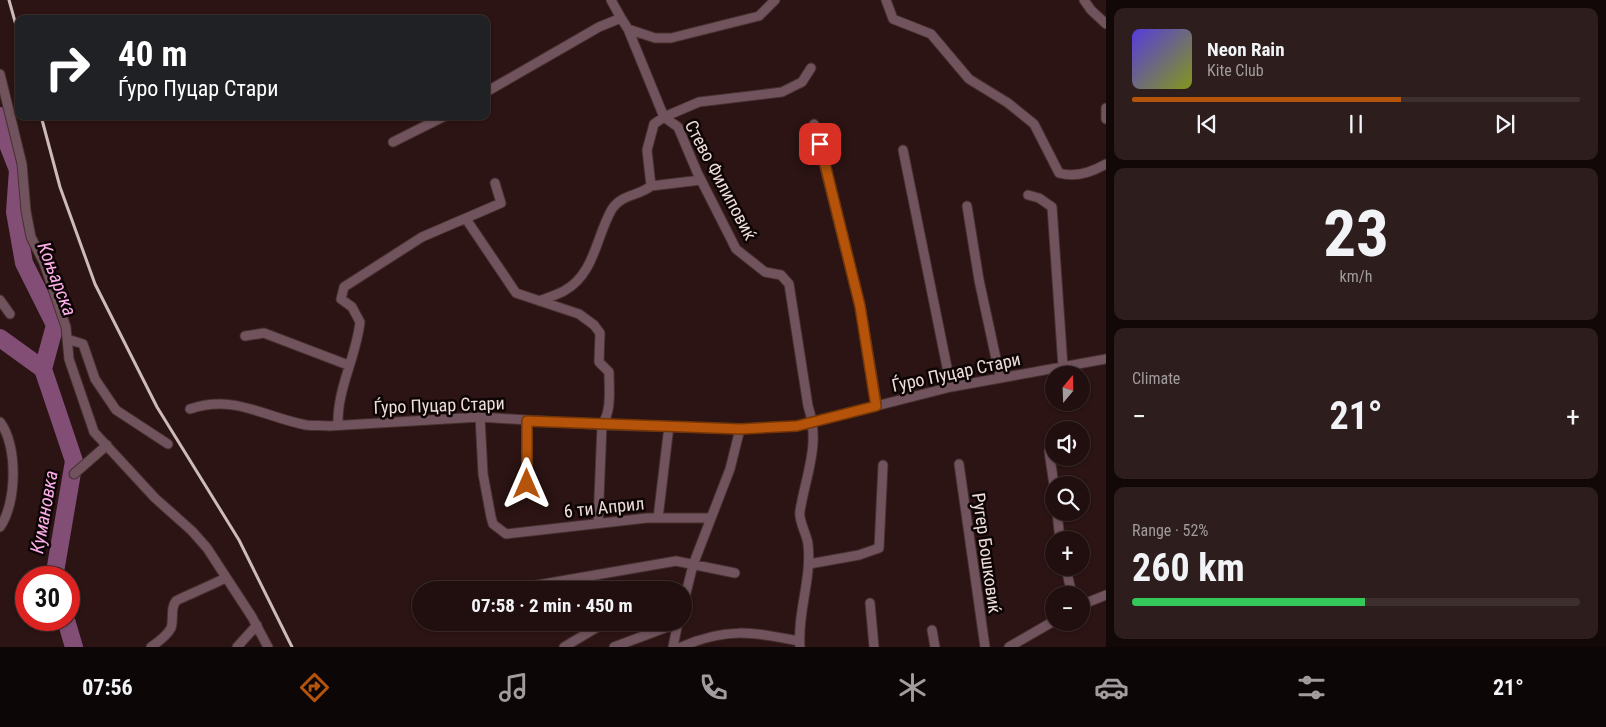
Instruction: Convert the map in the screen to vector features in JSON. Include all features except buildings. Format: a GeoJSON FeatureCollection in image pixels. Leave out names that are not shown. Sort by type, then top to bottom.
{"type":"FeatureCollection","features":[{"type":"Feature","properties":{"kind":"street","name":"Стево Филиповиќ"},"geometry":{"type":"LineString","coordinates":[[611,0],[628,30],[664,117],[678,127],[701,180],[736,249],[765,272],[781,275],[790,284],[808,406],[814,424],[810,467],[799,514],[807,534],[809,564],[800,644]]}},
{"type":"Feature","properties":{"kind":"street"},"geometry":{"type":"LineString","coordinates":[[628,30],[655,38],[671,38],[759,16],[775,0]]}},
{"type":"Feature","properties":{"kind":"street"},"geometry":{"type":"LineString","coordinates":[[886,0],[893,19],[931,34],[970,79],[1008,103],[1034,124],[1059,173],[1071,176],[1106,164]]}},
{"type":"Feature","properties":{"kind":"street"},"geometry":{"type":"LineString","coordinates":[[1084,0],[1106,24]]}},
{"type":"Feature","properties":{"kind":"street"},"geometry":{"type":"LineString","coordinates":[[490,90],[599,27],[621,18]]}},
{"type":"Feature","properties":{"kind":"street"},"geometry":{"type":"LineString","coordinates":[[651,186],[647,150],[654,124],[664,117],[698,102],[782,92],[802,82],[811,68]]}},
{"type":"Feature","properties":{"kind":"street"},"geometry":{"type":"LineString","coordinates":[[0,74],[22,164],[29,230],[44,263],[66,327],[69,359],[89,422],[94,432],[155,498],[192,531],[207,548],[257,626],[268,647]]}},
{"type":"Feature","properties":{"kind":"street"},"geometry":{"type":"LineString","coordinates":[[1106,108],[1106,119]]}},
{"type":"Feature","properties":{"kind":"street"},"geometry":{"type":"LineString","coordinates":[[393,142],[437,120]]}},
{"type":"Feature","properties":{"kind":"street"},"geometry":{"type":"LineString","coordinates":[[814,124],[860,306],[876,406]]}},
{"type":"Feature","properties":{"kind":"street"},"geometry":{"type":"LineString","coordinates":[[904,150],[951,387]]}},
{"type":"Feature","properties":{"kind":"street"},"geometry":{"type":"LineString","coordinates":[[539,301],[564,291],[576,283],[586,272],[612,209],[626,196],[651,186],[701,180]]}},
{"type":"Feature","properties":{"kind":"street"},"geometry":{"type":"LineString","coordinates":[[338,425],[338,409],[342,385],[360,322],[352,307],[341,299],[344,287],[422,237],[500,203],[495,183]]}},
{"type":"Feature","properties":{"kind":"street"},"geometry":{"type":"LineString","coordinates":[[1028,195],[1039,198],[1052,207],[1063,366]]}},
{"type":"Feature","properties":{"kind":"street"},"geometry":{"type":"LineString","coordinates":[[967,206],[979,280],[1000,377]]}},
{"type":"Feature","properties":{"kind":"street"},"geometry":{"type":"LineString","coordinates":[[466,219],[516,292],[579,314],[594,325],[600,334],[599,362],[609,372],[608,417],[602,425],[598,523]]}},
{"type":"Feature","properties":{"kind":"street"},"geometry":{"type":"LineString","coordinates":[[0,300],[10,314]]}},
{"type":"Feature","properties":{"kind":"street"},"geometry":{"type":"LineString","coordinates":[[244,336],[264,333],[348,365]]}},
{"type":"Feature","properties":{"kind":"street"},"geometry":{"type":"LineString","coordinates":[[67,339],[83,344],[95,379],[116,410],[168,444]]}},
{"type":"Feature","properties":{"kind":"street","name":"Ѓуро Пуцар Стари"},"geometry":{"type":"LineString","coordinates":[[1068,366],[1106,359]]}},
{"type":"Feature","properties":{"kind":"street","name":"Ѓуро Пуцар Стари"},"geometry":{"type":"LineString","coordinates":[[190,409],[201,405],[241,405],[306,425],[480,418],[602,425],[740,429],[814,424],[951,387],[1045,370]]}},
{"type":"Feature","properties":{"kind":"street","name":"6 ти Април"},"geometry":{"type":"LineString","coordinates":[[480,418],[484,474],[493,524],[506,534],[658,518],[710,518]]}},
{"type":"Feature","properties":{"kind":"street"},"geometry":{"type":"LineString","coordinates":[[527,421],[527,484]]}},
{"type":"Feature","properties":{"kind":"street"},"geometry":{"type":"LineString","coordinates":[[0,422],[9,440],[13,461],[10,504],[0,527]]}},
{"type":"Feature","properties":{"kind":"street"},"geometry":{"type":"LineString","coordinates":[[658,518],[669,426]]}},
{"type":"Feature","properties":{"kind":"street"},"geometry":{"type":"LineString","coordinates":[[688,581],[730,469],[740,429]]}},
{"type":"Feature","properties":{"kind":"street"},"geometry":{"type":"LineString","coordinates":[[74,474],[107,445]]}},
{"type":"Feature","properties":{"kind":"street","name":"Ругер Бошковиќ"},"geometry":{"type":"LineString","coordinates":[[958,464],[985,647]]}},
{"type":"Feature","properties":{"kind":"street"},"geometry":{"type":"LineString","coordinates":[[809,564],[859,555],[879,548],[882,465]]}},
{"type":"Feature","properties":{"kind":"street"},"geometry":{"type":"LineString","coordinates":[[560,581],[676,560],[735,573]]}},
{"type":"Feature","properties":{"kind":"street"},"geometry":{"type":"LineString","coordinates":[[151,647],[171,627],[173,606],[176,600],[208,588],[225,578]]}},
{"type":"Feature","properties":{"kind":"street"},"geometry":{"type":"LineString","coordinates":[[1090,601],[1106,595]]}},
{"type":"Feature","properties":{"kind":"street"},"geometry":{"type":"LineString","coordinates":[[870,603],[874,647]]}},
{"type":"Feature","properties":{"kind":"street"},"geometry":{"type":"LineString","coordinates":[[1008,647],[1045,625]]}},
{"type":"Feature","properties":{"kind":"street"},"geometry":{"type":"LineString","coordinates":[[237,647],[257,626]]}},
{"type":"Feature","properties":{"kind":"street"},"geometry":{"type":"LineString","coordinates":[[932,630],[935,647]]}},
{"type":"Feature","properties":{"kind":"street"},"geometry":{"type":"LineString","coordinates":[[564,647],[591,631]]}},
{"type":"Feature","properties":{"kind":"street"},"geometry":{"type":"LineString","coordinates":[[614,647],[657,631]]}},
{"type":"Feature","properties":{"kind":"street"},"geometry":{"type":"LineString","coordinates":[[672,647],[676,631]]}},
{"type":"Feature","properties":{"kind":"street"},"geometry":{"type":"LineString","coordinates":[[681,647],[696,640],[730,632],[800,644]]}},
{"type":"Feature","properties":{"kind":"waterway","name":"Коњарска"},"geometry":{"type":"LineString","coordinates":[[0,116],[5,137],[18,170],[15,212],[24,263],[55,325],[43,369]]}},
{"type":"Feature","properties":{"kind":"waterway"},"geometry":{"type":"LineString","coordinates":[[0,338],[43,369]]}},
{"type":"Feature","properties":{"kind":"waterway","name":"Кумановка"},"geometry":{"type":"LineString","coordinates":[[43,369],[74,461],[56,566]]}},
{"type":"Feature","properties":{"kind":"waterway","name":"Кумановка"},"geometry":{"type":"LineString","coordinates":[[69,631],[74,647]]}},
{"type":"Feature","properties":{"kind":"railway"},"geometry":{"type":"LineString","coordinates":[[9,0],[15,22]]}},
{"type":"Feature","properties":{"kind":"railway"},"geometry":{"type":"LineString","coordinates":[[42,120],[60,187],[95,284],[157,407],[239,540],[292,647]]}},
{"type":"Feature","properties":{"kind":"route"},"geometry":{"type":"LineString","coordinates":[[527,484],[527,421],[740,429],[814,424],[876,406],[860,306],[820,144]]}}]}
